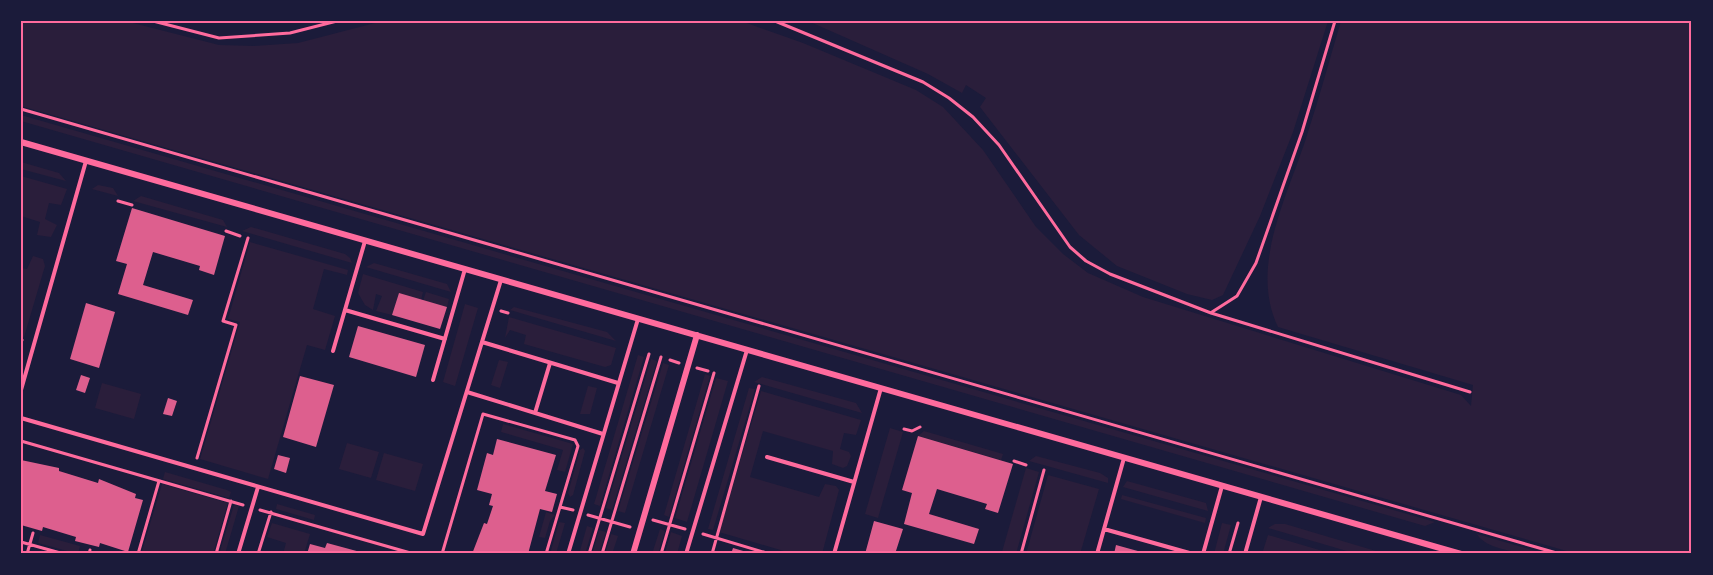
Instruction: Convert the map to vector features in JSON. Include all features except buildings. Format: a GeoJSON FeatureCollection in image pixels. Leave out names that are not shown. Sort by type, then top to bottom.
{"type":"FeatureCollection","features":[{"type":"Feature","properties":{"kind":"street"},"geometry":{"type":"LineString","coordinates":[[21,142],[1450,553],[1461,554]]}},
{"type":"Feature","properties":{"kind":"street"},"geometry":{"type":"LineString","coordinates":[[633,554],[696,335]]}},
{"type":"Feature","properties":{"kind":"lane"},"geometry":{"type":"LineString","coordinates":[[21,390],[86,161]]}},
{"type":"Feature","properties":{"kind":"lane"},"geometry":{"type":"LineString","coordinates":[[333,351],[365,241]]}},
{"type":"Feature","properties":{"kind":"lane"},"geometry":{"type":"LineString","coordinates":[[433,380],[465,269]]}},
{"type":"Feature","properties":{"kind":"lane"},"geometry":{"type":"LineString","coordinates":[[21,418],[423,534],[501,280]]}},
{"type":"Feature","properties":{"kind":"lane"},"geometry":{"type":"LineString","coordinates":[[345,310],[445,339]]}},
{"type":"Feature","properties":{"kind":"lane"},"geometry":{"type":"LineString","coordinates":[[568,554],[638,319]]}},
{"type":"Feature","properties":{"kind":"lane"},"geometry":{"type":"LineString","coordinates":[[482,342],[618,383]]}},
{"type":"Feature","properties":{"kind":"lane"},"geometry":{"type":"LineString","coordinates":[[686,554],[747,350]]}},
{"type":"Feature","properties":{"kind":"lane"},"geometry":{"type":"LineString","coordinates":[[535,413],[550,363]]}},
{"type":"Feature","properties":{"kind":"lane"},"geometry":{"type":"LineString","coordinates":[[834,554],[881,388]]}},
{"type":"Feature","properties":{"kind":"lane"},"geometry":{"type":"LineString","coordinates":[[467,392],[603,434]]}},
{"type":"Feature","properties":{"kind":"lane"},"geometry":{"type":"LineString","coordinates":[[767,457],[854,482]]}},
{"type":"Feature","properties":{"kind":"lane"},"geometry":{"type":"LineString","coordinates":[[1097,554],[1124,458]]}},
{"type":"Feature","properties":{"kind":"lane"},"geometry":{"type":"LineString","coordinates":[[1203,554],[1222,486]]}},
{"type":"Feature","properties":{"kind":"lane"},"geometry":{"type":"LineString","coordinates":[[238,554],[258,487]]}},
{"type":"Feature","properties":{"kind":"lane"},"geometry":{"type":"LineString","coordinates":[[1245,554],[1261,497]]}},
{"type":"Feature","properties":{"kind":"lane"},"geometry":{"type":"LineString","coordinates":[[1104,529],[1193,554]]}},
{"type":"Feature","properties":{"kind":"path"},"geometry":{"type":"LineString","coordinates":[[153,21],[219,38],[290,33],[337,21]]}},
{"type":"Feature","properties":{"kind":"path"},"geometry":{"type":"LineString","coordinates":[[775,21],[923,82],[974,117],[999,145],[1070,247],[1086,261],[1137,286],[1211,313],[1470,392]]}},
{"type":"Feature","properties":{"kind":"path"},"geometry":{"type":"LineString","coordinates":[[1211,313],[1238,296],[1256,263],[1302,132],[1335,21]]}},
{"type":"Feature","properties":{"kind":"path"},"geometry":{"type":"LineString","coordinates":[[21,110],[1560,554]]}},
{"type":"Feature","properties":{"kind":"path"},"geometry":{"type":"LineString","coordinates":[[118,201],[132,205]]}},
{"type":"Feature","properties":{"kind":"path"},"geometry":{"type":"LineString","coordinates":[[226,231],[240,236]]}},
{"type":"Feature","properties":{"kind":"path"},"geometry":{"type":"LineString","coordinates":[[197,459],[236,325],[223,321],[248,238]]}},
{"type":"Feature","properties":{"kind":"path"},"geometry":{"type":"LineString","coordinates":[[589,554],[649,354]]}},
{"type":"Feature","properties":{"kind":"path"},"geometry":{"type":"LineString","coordinates":[[602,554],[661,357]]}},
{"type":"Feature","properties":{"kind":"path"},"geometry":{"type":"LineString","coordinates":[[661,554],[714,373]]}},
{"type":"Feature","properties":{"kind":"path"},"geometry":{"type":"LineString","coordinates":[[712,554],[759,386]]}},
{"type":"Feature","properties":{"kind":"path"},"geometry":{"type":"LineString","coordinates":[[442,554],[483,414],[575,440],[578,446],[546,554]]}},
{"type":"Feature","properties":{"kind":"path"},"geometry":{"type":"LineString","coordinates":[[904,429],[912,431],[920,427]]}},
{"type":"Feature","properties":{"kind":"path"},"geometry":{"type":"LineString","coordinates":[[21,441],[238,503]]}},
{"type":"Feature","properties":{"kind":"path"},"geometry":{"type":"LineString","coordinates":[[1014,461],[1026,465]]}},
{"type":"Feature","properties":{"kind":"path"},"geometry":{"type":"LineString","coordinates":[[1021,554],[1044,470]]}},
{"type":"Feature","properties":{"kind":"path"},"geometry":{"type":"LineString","coordinates":[[138,554],[159,480]]}},
{"type":"Feature","properties":{"kind":"path"},"geometry":{"type":"LineString","coordinates":[[216,554],[231,501]]}},
{"type":"Feature","properties":{"kind":"path"},"geometry":{"type":"LineString","coordinates":[[560,507],[570,509]]}},
{"type":"Feature","properties":{"kind":"path"},"geometry":{"type":"LineString","coordinates":[[264,511],[414,554]]}},
{"type":"Feature","properties":{"kind":"path"},"geometry":{"type":"LineString","coordinates":[[258,554],[271,513]]}},
{"type":"Feature","properties":{"kind":"path"},"geometry":{"type":"LineString","coordinates":[[590,515],[621,525]]}},
{"type":"Feature","properties":{"kind":"path"},"geometry":{"type":"LineString","coordinates":[[662,523],[685,529]]}},
{"type":"Feature","properties":{"kind":"path"},"geometry":{"type":"LineString","coordinates":[[1229,554],[1238,523]]}},
{"type":"Feature","properties":{"kind":"path"},"geometry":{"type":"LineString","coordinates":[[27,554],[33,533]]}},
{"type":"Feature","properties":{"kind":"path"},"geometry":{"type":"LineString","coordinates":[[706,535],[770,554]]}},
{"type":"Feature","properties":{"kind":"path"},"geometry":{"type":"LineString","coordinates":[[21,542],[64,554]]}},
{"type":"Feature","properties":{"kind":"shaded area"},"geometry":{"type":"Polygon","coordinates":[[[21,21],[125,21],[219,45],[254,46],[298,43],[383,21],[741,21],[803,43],[916,90],[943,107],[983,150],[1036,227],[1063,254],[1088,273],[1143,297],[1461,395],[1471,406],[1473,385],[1278,327],[1270,303],[1268,279],[1275,229],[1341,21],[1692,21],[1692,554],[1577,554],[21,106],[21,21]]]}},
{"type":"Feature","properties":{"kind":"shaded area"},"geometry":{"type":"Polygon","coordinates":[[[808,21],[1328,21],[1293,132],[1260,216],[1223,295],[1212,300],[1187,294],[1117,266],[1079,235],[980,107],[986,98],[966,85],[962,93],[928,74],[808,21]]]}},
{"type":"Feature","properties":{"kind":"shaded area"},"geometry":{"type":"Polygon","coordinates":[[[21,115],[1435,522],[1425,526],[21,121],[21,115]]]}},
{"type":"Feature","properties":{"kind":"shaded area"},"geometry":{"type":"Polygon","coordinates":[[[21,162],[59,173],[66,181],[21,169],[21,162]]]}},
{"type":"Feature","properties":{"kind":"shaded area"},"geometry":{"type":"Polygon","coordinates":[[[21,176],[67,189],[61,205],[49,203],[45,219],[57,225],[51,237],[37,235],[40,222],[21,216],[21,176]]]}},
{"type":"Feature","properties":{"kind":"shaded area"},"geometry":{"type":"Polygon","coordinates":[[[98,185],[113,188],[118,196],[92,189],[98,185]]]}},
{"type":"Feature","properties":{"kind":"shaded area"},"geometry":{"type":"Polygon","coordinates":[[[141,196],[223,220],[227,227],[133,201],[141,196]]]}},
{"type":"Feature","properties":{"kind":"shaded area"},"geometry":{"type":"Polygon","coordinates":[[[251,227],[345,254],[352,263],[242,231],[251,227]]]}},
{"type":"Feature","properties":{"kind":"shaded area"},"geometry":{"type":"Polygon","coordinates":[[[250,242],[348,270],[347,275],[324,269],[313,309],[335,316],[325,350],[307,345],[268,479],[200,459],[240,322],[228,319],[250,242]]]}},
{"type":"Feature","properties":{"kind":"shaded area"},"geometry":{"type":"Polygon","coordinates":[[[33,256],[43,259],[45,266],[24,337],[21,336],[21,268],[27,269],[33,256]]]}},
{"type":"Feature","properties":{"kind":"shaded area"},"geometry":{"type":"Polygon","coordinates":[[[374,263],[447,284],[451,292],[366,267],[374,263]]]}},
{"type":"Feature","properties":{"kind":"shaded area"},"geometry":{"type":"Polygon","coordinates":[[[363,274],[423,292],[421,300],[399,294],[392,315],[376,311],[382,296],[376,294],[373,310],[365,305],[358,293],[363,274]]]}},
{"type":"Feature","properties":{"kind":"shaded area"},"geometry":{"type":"Polygon","coordinates":[[[426,292],[449,299],[447,307],[423,301],[426,292]]]}},
{"type":"Feature","properties":{"kind":"shaded area"},"geometry":{"type":"Polygon","coordinates":[[[465,304],[478,308],[455,386],[443,382],[465,304]]]}},
{"type":"Feature","properties":{"kind":"shaded area"},"geometry":{"type":"Polygon","coordinates":[[[514,307],[607,332],[616,341],[510,310],[514,307]]]}},
{"type":"Feature","properties":{"kind":"shaded area"},"geometry":{"type":"Polygon","coordinates":[[[509,317],[616,348],[611,365],[605,367],[524,344],[526,335],[510,330],[505,338],[509,317]]]}},
{"type":"Feature","properties":{"kind":"shaded area"},"geometry":{"type":"Polygon","coordinates":[[[638,355],[644,357],[600,506],[594,504],[638,355]]]}},
{"type":"Feature","properties":{"kind":"shaded area"},"geometry":{"type":"Polygon","coordinates":[[[651,359],[657,361],[612,510],[606,508],[651,359]]]}},
{"type":"Feature","properties":{"kind":"shaded area"},"geometry":{"type":"Polygon","coordinates":[[[499,360],[508,362],[500,388],[491,385],[499,360]]]}},
{"type":"Feature","properties":{"kind":"shaded area"},"geometry":{"type":"Polygon","coordinates":[[[663,363],[669,365],[625,513],[618,511],[663,363]]]}},
{"type":"Feature","properties":{"kind":"shaded area"},"geometry":{"type":"Polygon","coordinates":[[[705,374],[710,376],[669,517],[664,515],[705,374]]]}},
{"type":"Feature","properties":{"kind":"shaded area"},"geometry":{"type":"Polygon","coordinates":[[[762,377],[856,403],[862,413],[754,382],[762,377]]]}},
{"type":"Feature","properties":{"kind":"shaded area"},"geometry":{"type":"Polygon","coordinates":[[[716,378],[728,381],[687,522],[675,518],[716,378]]]}},
{"type":"Feature","properties":{"kind":"shaded area"},"geometry":{"type":"Polygon","coordinates":[[[102,383],[141,394],[134,419],[95,408],[102,383]]]}},
{"type":"Feature","properties":{"kind":"shaded area"},"geometry":{"type":"Polygon","coordinates":[[[588,386],[597,388],[590,414],[580,414],[588,386]]]}},
{"type":"Feature","properties":{"kind":"shaded area"},"geometry":{"type":"Polygon","coordinates":[[[749,388],[755,389],[713,530],[708,529],[749,388]]]}},
{"type":"Feature","properties":{"kind":"shaded area"},"geometry":{"type":"Polygon","coordinates":[[[761,391],[861,420],[856,435],[844,433],[840,449],[849,452],[851,456],[847,466],[843,468],[832,464],[833,451],[763,431],[750,477],[819,497],[825,484],[836,486],[839,490],[822,554],[794,554],[719,532],[761,391]]]}},
{"type":"Feature","properties":{"kind":"shaded area"},"geometry":{"type":"Polygon","coordinates":[[[503,424],[573,444],[565,472],[557,470],[563,450],[501,432],[503,424]]]}},
{"type":"Feature","properties":{"kind":"shaded area"},"geometry":{"type":"Polygon","coordinates":[[[890,428],[903,432],[878,518],[865,514],[890,428]]]}},
{"type":"Feature","properties":{"kind":"shaded area"},"geometry":{"type":"Polygon","coordinates":[[[924,431],[1003,454],[1001,460],[918,436],[924,431]]]}},
{"type":"Feature","properties":{"kind":"shaded area"},"geometry":{"type":"Polygon","coordinates":[[[347,443],[379,452],[371,478],[339,469],[347,443]]]}},
{"type":"Feature","properties":{"kind":"shaded area"},"geometry":{"type":"Polygon","coordinates":[[[583,448],[585,451],[573,495],[570,497],[568,493],[580,450],[583,448]]]}},
{"type":"Feature","properties":{"kind":"shaded area"},"geometry":{"type":"Polygon","coordinates":[[[384,453],[423,464],[415,491],[376,480],[384,453]]]}},
{"type":"Feature","properties":{"kind":"shaded area"},"geometry":{"type":"Polygon","coordinates":[[[1036,456],[1100,473],[1108,478],[1108,483],[1029,461],[1036,456]]]}},
{"type":"Feature","properties":{"kind":"shaded area"},"geometry":{"type":"Polygon","coordinates":[[[1026,468],[1039,472],[1016,554],[1002,552],[1026,468]]]}},
{"type":"Feature","properties":{"kind":"shaded area"},"geometry":{"type":"Polygon","coordinates":[[[165,472],[227,490],[231,492],[229,498],[163,479],[165,472]]]}},
{"type":"Feature","properties":{"kind":"shaded area"},"geometry":{"type":"Polygon","coordinates":[[[1048,475],[1099,489],[1080,554],[1026,554],[1048,475]]]}},
{"type":"Feature","properties":{"kind":"shaded area"},"geometry":{"type":"Polygon","coordinates":[[[1127,481],[1206,503],[1208,511],[1123,487],[1127,481]]]}},
{"type":"Feature","properties":{"kind":"shaded area"},"geometry":{"type":"Polygon","coordinates":[[[162,484],[228,503],[213,554],[141,554],[162,484]]]}},
{"type":"Feature","properties":{"kind":"shaded area"},"geometry":{"type":"Polygon","coordinates":[[[1122,495],[1206,518],[1205,523],[1121,499],[1122,495]]]}},
{"type":"Feature","properties":{"kind":"shaded area"},"geometry":{"type":"Polygon","coordinates":[[[277,504],[315,515],[314,520],[276,509],[277,504]]]}},
{"type":"Feature","properties":{"kind":"shaded area"},"geometry":{"type":"Polygon","coordinates":[[[234,505],[239,506],[225,554],[219,554],[234,505]]]}},
{"type":"Feature","properties":{"kind":"shaded area"},"geometry":{"type":"Polygon","coordinates":[[[546,512],[555,515],[550,521],[545,538],[539,537],[546,512]]]}},
{"type":"Feature","properties":{"kind":"shaded area"},"geometry":{"type":"Polygon","coordinates":[[[559,522],[565,523],[556,554],[550,554],[559,522]]]}},
{"type":"Feature","properties":{"kind":"shaded area"},"geometry":{"type":"Polygon","coordinates":[[[272,523],[310,534],[304,554],[283,554],[286,543],[267,537],[272,523]]]}},
{"type":"Feature","properties":{"kind":"shaded area"},"geometry":{"type":"Polygon","coordinates":[[[1222,523],[1231,525],[1223,554],[1214,554],[1222,523]]]}},
{"type":"Feature","properties":{"kind":"shaded area"},"geometry":{"type":"Polygon","coordinates":[[[1275,524],[1285,524],[1386,554],[1357,554],[1268,528],[1275,524]]]}},
{"type":"Feature","properties":{"kind":"shaded area"},"geometry":{"type":"Polygon","coordinates":[[[587,526],[593,528],[585,554],[579,554],[587,526]]]}},
{"type":"Feature","properties":{"kind":"shaded area"},"geometry":{"type":"Polygon","coordinates":[[[660,529],[665,531],[658,554],[652,554],[660,529]]]}},
{"type":"Feature","properties":{"kind":"shaded area"},"geometry":{"type":"Polygon","coordinates":[[[599,530],[606,532],[599,554],[592,554],[599,530]]]}},
{"type":"Feature","properties":{"kind":"shaded area"},"geometry":{"type":"Polygon","coordinates":[[[671,532],[682,536],[677,554],[665,553],[671,532]]]}},
{"type":"Feature","properties":{"kind":"shaded area"},"geometry":{"type":"Polygon","coordinates":[[[611,534],[618,536],[612,554],[605,554],[611,534]]]}},
{"type":"Feature","properties":{"kind":"shaded area"},"geometry":{"type":"Polygon","coordinates":[[[1477,534],[1546,554],[1498,548],[1482,540],[1477,534]]]}},
{"type":"Feature","properties":{"kind":"shaded area"},"geometry":{"type":"Polygon","coordinates":[[[40,535],[80,546],[78,554],[38,543],[40,535]]]}},
{"type":"Feature","properties":{"kind":"shaded area"},"geometry":{"type":"Polygon","coordinates":[[[1268,535],[1333,554],[1262,554],[1268,535]]]}}]}
